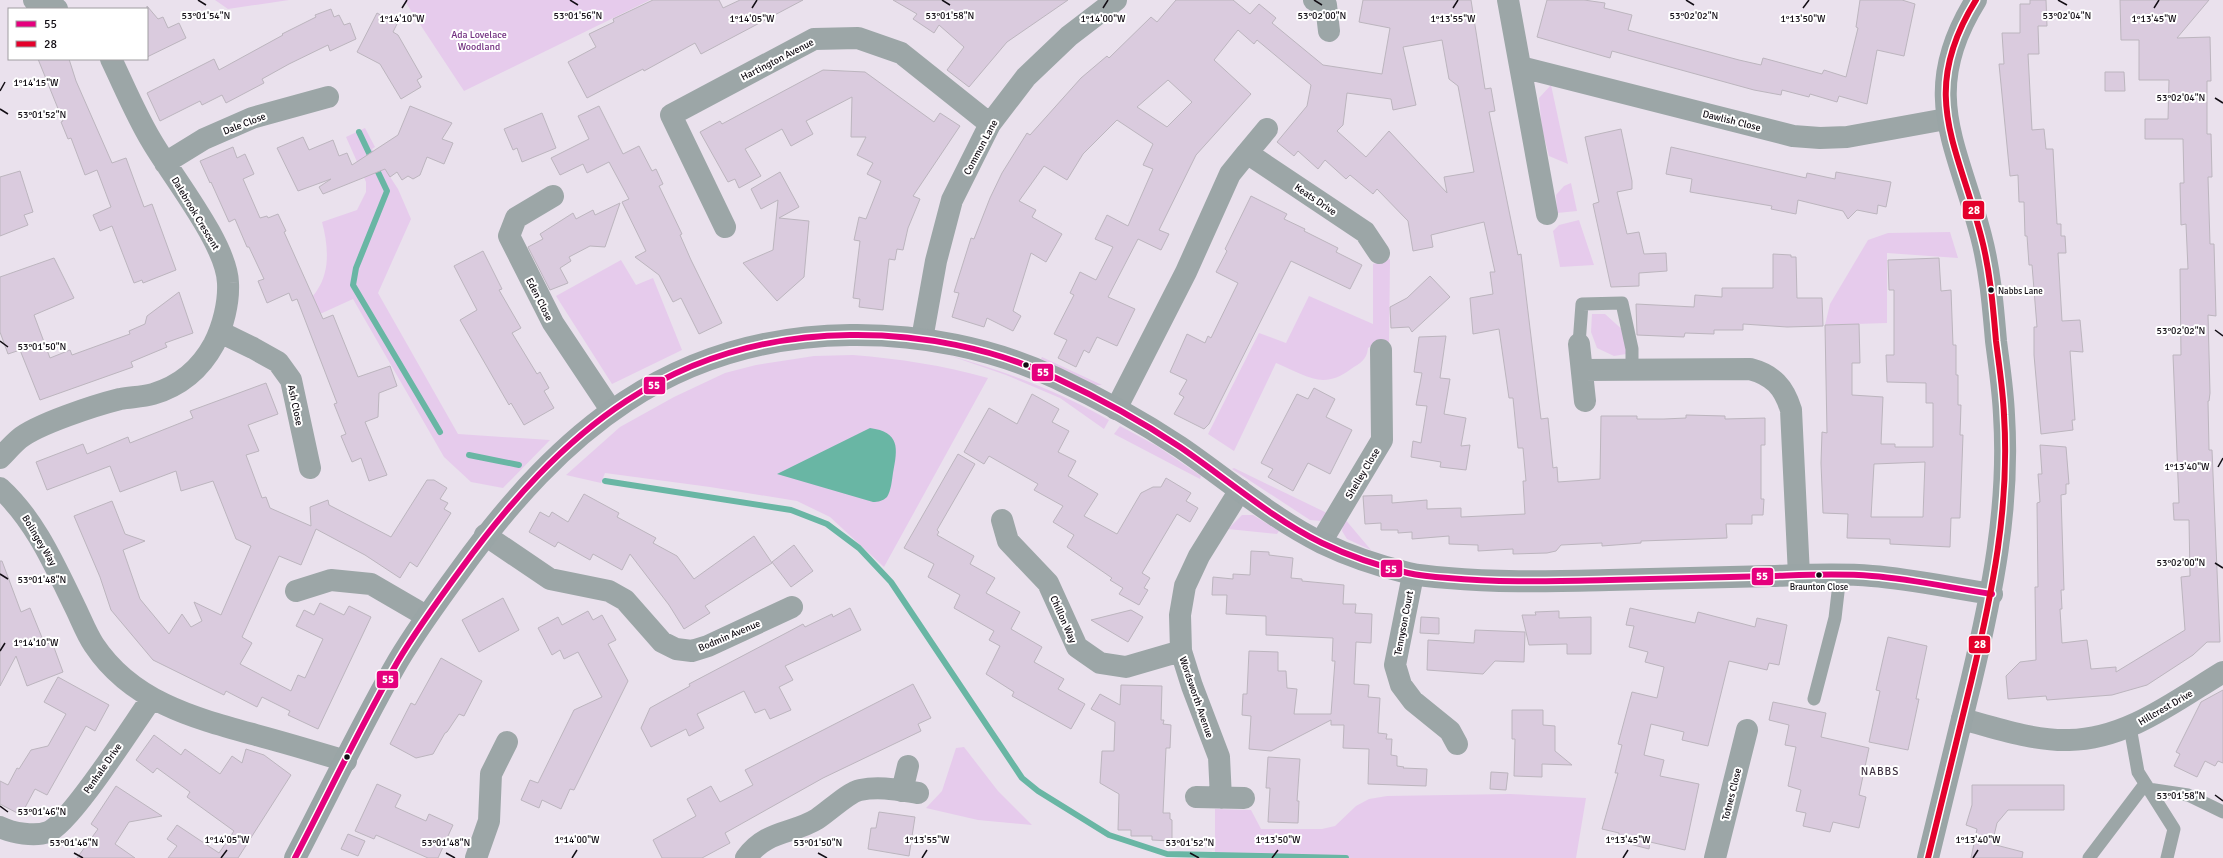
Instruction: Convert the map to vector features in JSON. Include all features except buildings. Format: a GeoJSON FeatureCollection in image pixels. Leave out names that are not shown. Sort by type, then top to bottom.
{"type":"FeatureCollection","features":[{"type":"Feature","properties":{"kind":"street"},"geometry":{"type":"LineString","coordinates":[[34,0],[54,8]]}},
{"type":"Feature","properties":{"kind":"street","name":"Common Lane"},"geometry":{"type":"LineString","coordinates":[[922,339],[936,261],[952,200],[990,124],[1026,77],[1069,36],[1116,0]]}},
{"type":"Feature","properties":{"kind":"street"},"geometry":{"type":"LineString","coordinates":[[1314,0],[1326,5],[1329,31]]}},
{"type":"Feature","properties":{"kind":"street"},"geometry":{"type":"LineString","coordinates":[[1508,0],[1547,214]]}},
{"type":"Feature","properties":{"kind":"street"},"geometry":{"type":"LineString","coordinates":[[1928,858],[1992,594],[2004,494],[2004,416],[1991,291],[1981,236],[1955,155],[1946,118],[1945,85],[1952,52],[1961,25],[1976,0]]}},
{"type":"Feature","properties":{"kind":"street","name":"Hartington Avenue"},"geometry":{"type":"LineString","coordinates":[[725,227],[671,115],[814,39],[858,38],[901,53],[990,124]]}},
{"type":"Feature","properties":{"kind":"street","name":"Dalebrook Crescent"},"geometry":{"type":"LineString","coordinates":[[0,458],[20,438],[48,424],[120,399],[152,394],[172,387],[193,372],[203,360],[220,332],[226,308],[228,282],[223,260],[200,215],[150,140],[111,60]]}},
{"type":"Feature","properties":{"kind":"street","name":"Dawlish Close"},"geometry":{"type":"LineString","coordinates":[[1521,67],[1793,136],[1820,138],[1847,137],[1946,118]]}},
{"type":"Feature","properties":{"kind":"street","name":"Dale Close"},"geometry":{"type":"LineString","coordinates":[[166,163],[204,139],[252,118],[328,97]]}},
{"type":"Feature","properties":{"kind":"street"},"geometry":{"type":"LineString","coordinates":[[1116,409],[1186,272],[1230,174],[1267,129]]}},
{"type":"Feature","properties":{"kind":"street","name":"Keats Drive"},"geometry":{"type":"LineString","coordinates":[[1247,153],[1365,232],[1379,253]]}},
{"type":"Feature","properties":{"kind":"street","name":"Eden Close"},"geometry":{"type":"LineString","coordinates":[[553,196],[516,218],[509,236],[553,324],[611,410]]}},
{"type":"Feature","properties":{"kind":"street","name":"Ash Close"},"geometry":{"type":"LineString","coordinates":[[220,332],[278,362],[291,380],[310,468]]}},
{"type":"Feature","properties":{"kind":"street"},"geometry":{"type":"LineString","coordinates":[[295,858],[397,662],[426,616],[485,535],[549,462],[564,447],[611,410],[651,386],[688,367],[728,352],[781,340],[819,335],[870,334],[922,339],[988,352],[1052,376],[1116,409],[1177,445],[1282,519],[1321,542],[1362,560],[1413,575],[1492,582],[1840,575],[1897,579],[1992,594]]}},
{"type":"Feature","properties":{"kind":"street"},"geometry":{"type":"LineString","coordinates":[[1579,344],[1585,401]]}},
{"type":"Feature","properties":{"kind":"street","name":"Shelley Close"},"geometry":{"type":"LineString","coordinates":[[1321,542],[1382,440],[1381,350]]}},
{"type":"Feature","properties":{"kind":"street"},"geometry":{"type":"LineString","coordinates":[[1582,370],[1750,369],[1763,373],[1782,388],[1791,410],[1799,575]]}},
{"type":"Feature","properties":{"kind":"street","name":"Bolingey Way"},"geometry":{"type":"LineString","coordinates":[[0,488],[18,504],[47,549],[94,644],[109,664],[127,681],[173,710],[209,723],[346,761]]}},
{"type":"Feature","properties":{"kind":"street","name":"Wordsworth Avenue"},"geometry":{"type":"LineString","coordinates":[[1221,798],[1219,757],[1192,686],[1182,651],[1180,615],[1185,586],[1199,556],[1240,490]]}},
{"type":"Feature","properties":{"kind":"street","name":"Chillon Way"},"geometry":{"type":"LineString","coordinates":[[1002,520],[1008,541],[1048,583],[1077,647],[1100,663],[1126,667],[1182,651]]}},
{"type":"Feature","properties":{"kind":"street","name":"Bodmin Avenue"},"geometry":{"type":"LineString","coordinates":[[485,535],[550,579],[609,590],[625,600],[662,642],[676,649],[692,651],[708,646],[792,607]]}},
{"type":"Feature","properties":{"kind":"street","name":"Tennyson Court"},"geometry":{"type":"LineString","coordinates":[[1413,575],[1395,665],[1401,685],[1413,701],[1450,731],[1457,744]]}},
{"type":"Feature","properties":{"kind":"street"},"geometry":{"type":"LineString","coordinates":[[296,591],[331,580],[371,584],[426,616]]}},
{"type":"Feature","properties":{"kind":"street","name":"Hillcrest Drive"},"geometry":{"type":"LineString","coordinates":[[1962,719],[2033,737],[2070,740],[2103,735],[2130,727],[2223,672]]}},
{"type":"Feature","properties":{"kind":"street","name":"Penhale Drive"},"geometry":{"type":"LineString","coordinates":[[0,827],[21,834],[48,832],[68,816],[152,698]]}},
{"type":"Feature","properties":{"kind":"street","name":"Totnes Close"},"geometry":{"type":"LineString","coordinates":[[1715,858],[1747,730]]}},
{"type":"Feature","properties":{"kind":"street"},"geometry":{"type":"LineString","coordinates":[[476,858],[489,821],[491,774],[507,742]]}},
{"type":"Feature","properties":{"kind":"street"},"geometry":{"type":"LineString","coordinates":[[746,858],[749,853],[774,834],[815,820],[858,790],[883,788],[910,792],[908,766]]}},
{"type":"Feature","properties":{"kind":"street"},"geometry":{"type":"LineString","coordinates":[[1196,797],[1244,798]]}},
{"type":"Feature","properties":{"kind":"lane"},"geometry":{"type":"LineString","coordinates":[[1579,344],[1582,304],[1622,303],[1632,349],[1632,370]]}},
{"type":"Feature","properties":{"kind":"lane"},"geometry":{"type":"LineString","coordinates":[[1814,699],[1835,618],[1840,575]]}},
{"type":"Feature","properties":{"kind":"lane"},"geometry":{"type":"LineString","coordinates":[[2130,727],[2138,772],[2146,787],[2174,829],[2167,858]]}},
{"type":"Feature","properties":{"kind":"lane"},"geometry":{"type":"LineString","coordinates":[[2146,787],[2188,795],[2223,812]]}},
{"type":"Feature","properties":{"kind":"lane"},"geometry":{"type":"LineString","coordinates":[[2089,858],[2146,787]]}},
{"type":"Feature","properties":{"kind":"green space"},"geometry":{"type":"Polygon","coordinates":[[[215,0],[289,0],[228,9],[215,0]]]}},
{"type":"Feature","properties":{"kind":"green space","name":"Ada Lovelace Woodland"},"geometry":{"type":"Polygon","coordinates":[[[404,0],[650,0],[464,91],[404,0]]]}},
{"type":"Feature","properties":{"kind":"green space"},"geometry":{"type":"Polygon","coordinates":[[[1551,85],[1568,164],[1549,156],[1542,129],[1539,98],[1551,85]]]}},
{"type":"Feature","properties":{"kind":"green space"},"geometry":{"type":"Polygon","coordinates":[[[365,128],[375,147],[372,149],[398,189],[411,219],[378,293],[458,434],[550,440],[503,488],[471,482],[444,457],[353,299],[309,319],[301,303],[315,294],[324,275],[327,249],[322,222],[357,210],[366,192],[366,182],[346,137],[365,128]]]}},
{"type":"Feature","properties":{"kind":"green space"},"geometry":{"type":"Polygon","coordinates":[[[1571,183],[1577,211],[1557,213],[1556,195],[1564,186],[1571,183]]]}},
{"type":"Feature","properties":{"kind":"green space"},"geometry":{"type":"Polygon","coordinates":[[[1579,220],[1594,265],[1560,267],[1553,231],[1559,225],[1579,220]]]}},
{"type":"Feature","properties":{"kind":"green space"},"geometry":{"type":"Polygon","coordinates":[[[1950,232],[1958,258],[1887,253],[1887,323],[1825,325],[1830,304],[1868,240],[1888,233],[1950,232]]]}},
{"type":"Feature","properties":{"kind":"green space"},"geometry":{"type":"Polygon","coordinates":[[[1390,259],[1389,343],[1378,342],[1368,348],[1365,358],[1360,363],[1341,376],[1331,379],[1314,379],[1276,363],[1234,451],[1208,434],[1259,333],[1286,343],[1309,296],[1373,324],[1373,264],[1390,259]]]}},
{"type":"Feature","properties":{"kind":"green space"},"geometry":{"type":"Polygon","coordinates":[[[621,260],[636,285],[653,278],[682,350],[612,384],[556,296],[621,260]]]}},
{"type":"Feature","properties":{"kind":"green space"},"geometry":{"type":"Polygon","coordinates":[[[1592,314],[1605,314],[1626,333],[1626,354],[1614,356],[1597,348],[1591,332],[1592,314]]]}},
{"type":"Feature","properties":{"kind":"green space"},"geometry":{"type":"Polygon","coordinates":[[[853,355],[921,363],[954,369],[988,378],[884,567],[830,517],[797,501],[710,487],[605,473],[601,483],[566,475],[620,427],[674,397],[725,373],[756,365],[814,356],[853,355]]]}},
{"type":"Feature","properties":{"kind":"green space"},"geometry":{"type":"Polygon","coordinates":[[[948,355],[990,368],[1050,391],[1109,420],[1104,429],[1060,398],[1006,375],[948,355]]]}},
{"type":"Feature","properties":{"kind":"green space"},"geometry":{"type":"Polygon","coordinates":[[[1042,357],[1102,385],[1094,385],[1041,359],[1042,357]]]}},
{"type":"Feature","properties":{"kind":"green space"},"geometry":{"type":"Polygon","coordinates":[[[1120,426],[1157,446],[1201,476],[1200,479],[1114,434],[1120,426]]]}},
{"type":"Feature","properties":{"kind":"green space"},"geometry":{"type":"Polygon","coordinates":[[[1234,468],[1329,514],[1321,521],[1310,520],[1232,469],[1234,468]]]}},
{"type":"Feature","properties":{"kind":"green space"},"geometry":{"type":"Polygon","coordinates":[[[1242,515],[1253,515],[1279,531],[1277,534],[1228,529],[1242,515]]]}},
{"type":"Feature","properties":{"kind":"green space"},"geometry":{"type":"Polygon","coordinates":[[[1344,518],[1371,550],[1347,539],[1342,531],[1344,518]]]}},
{"type":"Feature","properties":{"kind":"green space"},"geometry":{"type":"Polygon","coordinates":[[[964,747],[998,791],[1032,825],[978,820],[926,808],[942,791],[956,748],[964,747]]]}},
{"type":"Feature","properties":{"kind":"green space"},"geometry":{"type":"Polygon","coordinates":[[[1510,794],[1586,798],[1576,858],[1215,858],[1215,809],[1251,810],[1261,829],[1322,829],[1335,826],[1356,806],[1369,799],[1387,796],[1510,794]]]}},
{"type":"Feature","properties":{"kind":"shaded area"},"geometry":{"type":"Polygon","coordinates":[[[870,428],[880,430],[892,437],[896,449],[895,464],[890,489],[887,497],[882,500],[873,502],[777,474],[870,428]]]}},
{"type":"Feature","properties":{"kind":"waterway"},"geometry":{"type":"LineString","coordinates":[[359,132],[387,191],[356,268],[353,285],[440,432]]}},
{"type":"Feature","properties":{"kind":"waterway"},"geometry":{"type":"LineString","coordinates":[[469,455],[519,465]]}},
{"type":"Feature","properties":{"kind":"waterway"},"geometry":{"type":"LineString","coordinates":[[605,481],[791,510],[827,524],[859,548],[891,582],[1022,778],[1038,791],[1109,835],[1167,854],[1346,858]]}},
{"type":"Feature","properties":{"kind":"transit line","name":"28"},"geometry":{"type":"LineString","coordinates":[[1928,858],[1986,616],[1998,550],[2004,483],[2005,449],[2001,378],[1989,275],[1981,236],[1954,145],[1948,118],[1946,91],[1949,63],[1959,33],[1976,0]]}},
{"type":"Feature","properties":{"kind":"transit line","name":"55"},"geometry":{"type":"LineString","coordinates":[[295,858],[384,685],[405,649],[428,614],[499,519],[539,474],[581,435],[626,401],[675,374],[728,353],[786,340],[850,335],[903,337],[929,340],[982,351],[1032,367],[1120,410],[1150,428],[1198,459],[1267,510],[1303,533],[1332,548],[1353,556],[1413,574],[1488,581],[1629,580],[1821,574],[1902,579],[1992,594]]}},
{"type":"Feature","properties":{"kind":"place","name":"Nabbs Lane"},"geometry":{"type":"Point","coordinates":[1991,290]}},
{"type":"Feature","properties":{"kind":"place","name":"Braunton Close"},"geometry":{"type":"Point","coordinates":[1819,575]}},
{"type":"Feature","properties":{"kind":"district","name":"NABBS"},"geometry":{"type":"Point","coordinates":[1880,771]}}]}
